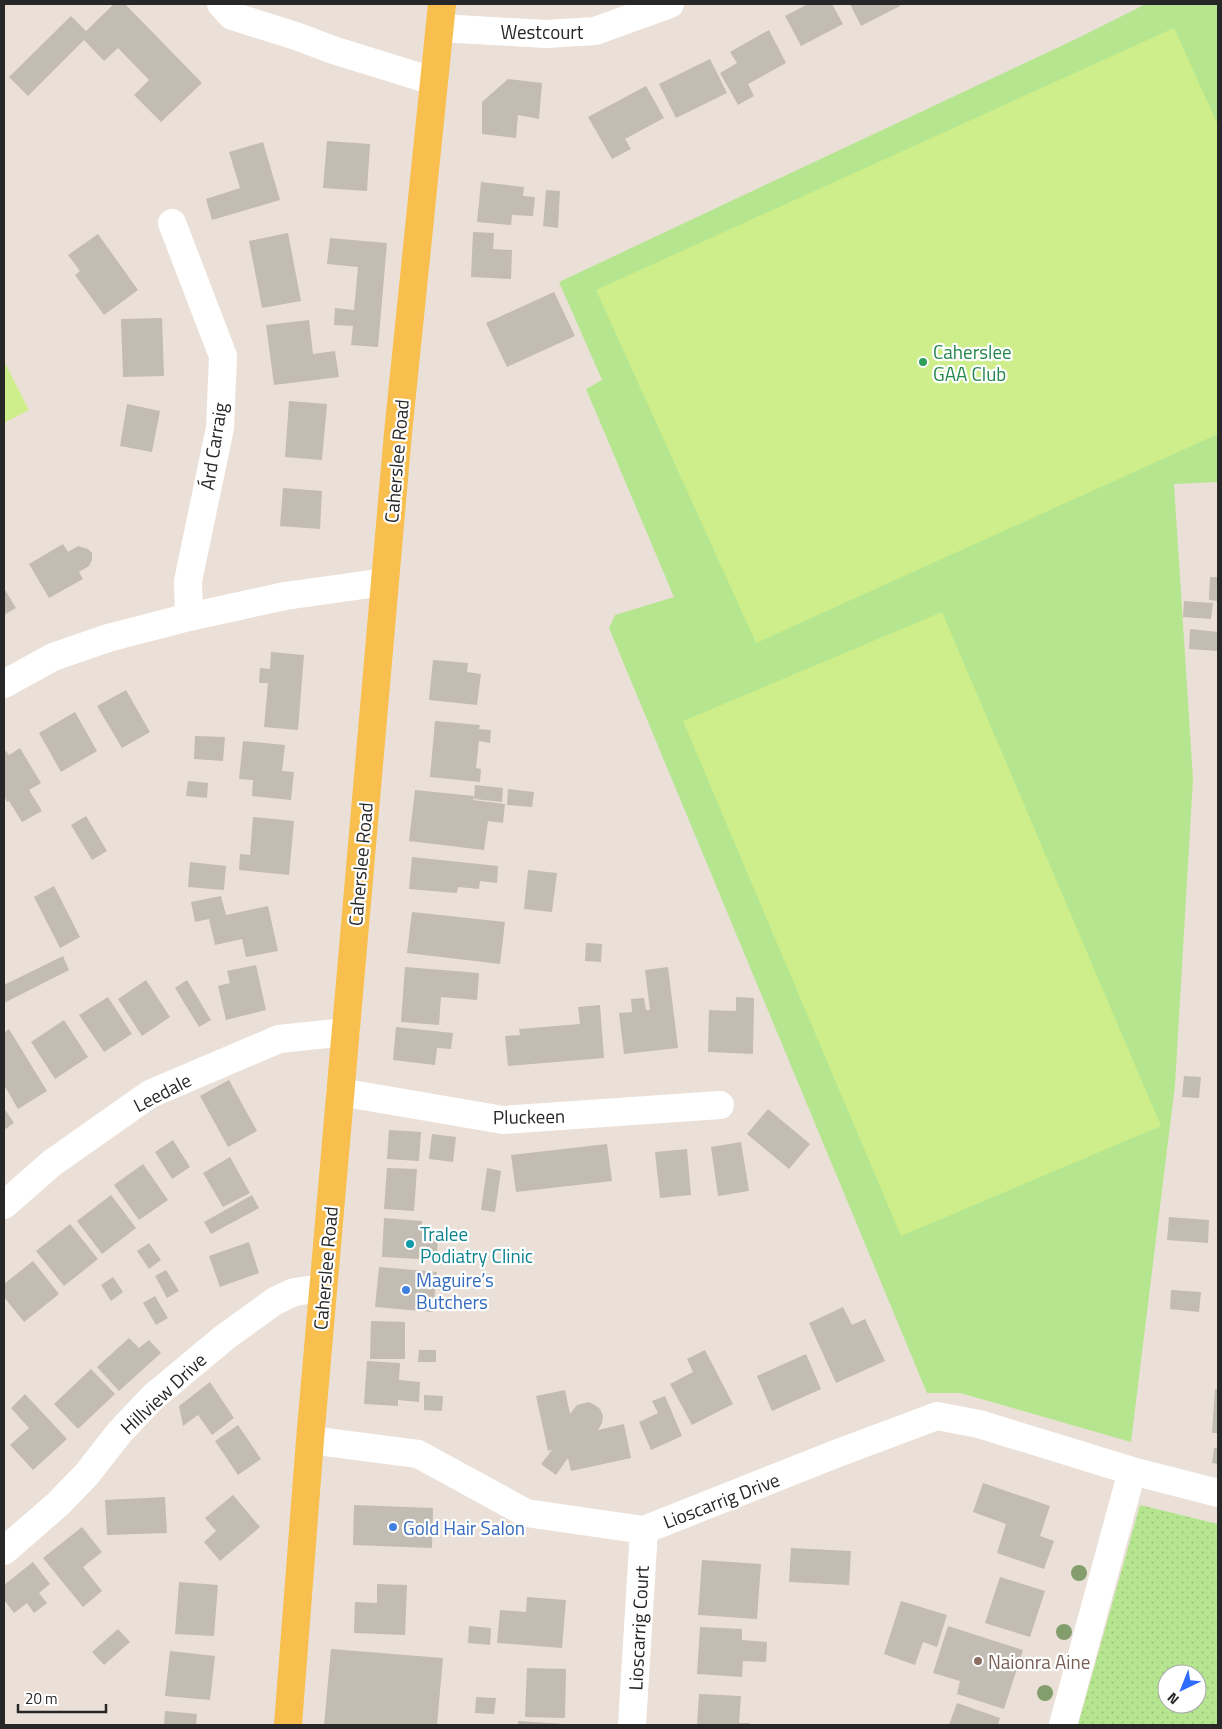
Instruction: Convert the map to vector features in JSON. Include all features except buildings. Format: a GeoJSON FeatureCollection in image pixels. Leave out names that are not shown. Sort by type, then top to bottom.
{"type":"FeatureCollection","features":[{"type":"Feature","properties":{"kind":"main road","name":"Caherslee Road"},"geometry":{"type":"LineString","coordinates":[[288,1725],[310,1440],[398,432],[441,16]]}},
{"type":"Feature","properties":{"kind":"street"},"geometry":{"type":"LineString","coordinates":[[221,4],[232,16],[434,81]]}},
{"type":"Feature","properties":{"kind":"street","name":"Westcourt"},"geometry":{"type":"LineString","coordinates":[[441,16],[546,34],[595,31],[670,4]]}},
{"type":"Feature","properties":{"kind":"street","name":"Árd Carraig"},"geometry":{"type":"LineString","coordinates":[[172,223],[222,356],[220,428],[188,581],[189,617]]}},
{"type":"Feature","properties":{"kind":"street"},"geometry":{"type":"LineString","coordinates":[[4,684],[53,657],[108,638],[189,617],[285,596],[385,582]]}},
{"type":"Feature","properties":{"kind":"street","name":"Leedale"},"geometry":{"type":"LineString","coordinates":[[4,1206],[52,1163],[150,1094],[279,1039],[346,1032]]}},
{"type":"Feature","properties":{"kind":"street","name":"Pluckeen"},"geometry":{"type":"LineString","coordinates":[[340,1092],[503,1120],[720,1105]]}},
{"type":"Feature","properties":{"kind":"street","name":"Hillview Drive"},"geometry":{"type":"LineString","coordinates":[[4,1551],[58,1504],[87,1474],[119,1433],[153,1397],[225,1337],[275,1301],[294,1292],[323,1288]]}},
{"type":"Feature","properties":{"kind":"street","name":"Lioscarrig Drive"},"geometry":{"type":"LineString","coordinates":[[310,1440],[418,1454],[526,1513],[644,1530],[937,1416],[979,1424],[1132,1471],[1218,1493]]}},
{"type":"Feature","properties":{"kind":"street"},"geometry":{"type":"LineString","coordinates":[[1063,1725],[1132,1471]]}},
{"type":"Feature","properties":{"kind":"street","name":"Lioscarrig Court"},"geometry":{"type":"LineString","coordinates":[[632,1725],[644,1530]]}},
{"type":"Feature","properties":{"kind":"green space"},"geometry":{"type":"Polygon","coordinates":[[[1146,4],[1218,4],[1218,482],[1174,484],[1193,779],[1175,1085],[1131,1442],[960,1393],[927,1393],[609,628],[615,615],[674,597],[586,389],[602,380],[559,282],[1078,38],[1146,4]]]}},
{"type":"Feature","properties":{"kind":"green space","name":"Caherslee GAA Club"},"geometry":{"type":"Polygon","coordinates":[[[1174,28],[1218,125],[1218,434],[756,643],[596,290],[1174,28]]]}},
{"type":"Feature","properties":{"kind":"green space"},"geometry":{"type":"Polygon","coordinates":[[[4,361],[29,410],[4,423],[4,361]]]}},
{"type":"Feature","properties":{"kind":"green space"},"geometry":{"type":"Polygon","coordinates":[[[942,612],[1161,1126],[901,1236],[683,721],[942,612]]]}},
{"type":"Feature","properties":{"kind":"green space"},"geometry":{"type":"Polygon","coordinates":[[[1140,1505],[1218,1524],[1218,1725],[1078,1725],[1140,1505]]]}},
{"type":"Feature","properties":{"kind":"place","name":"Caherslee GAA Club"},"geometry":{"type":"Point","coordinates":[923,362]}},
{"type":"Feature","properties":{"kind":"place","name":"Tralee Podiatry Clinic"},"geometry":{"type":"Point","coordinates":[410,1244]}},
{"type":"Feature","properties":{"kind":"place","name":"Maguire’s Butchers"},"geometry":{"type":"Point","coordinates":[406,1290]}},
{"type":"Feature","properties":{"kind":"place","name":"Gold Hair Salon"},"geometry":{"type":"Point","coordinates":[393,1527]}},
{"type":"Feature","properties":{"kind":"place","name":"Naionra Aine"},"geometry":{"type":"Point","coordinates":[978,1661]}}]}
